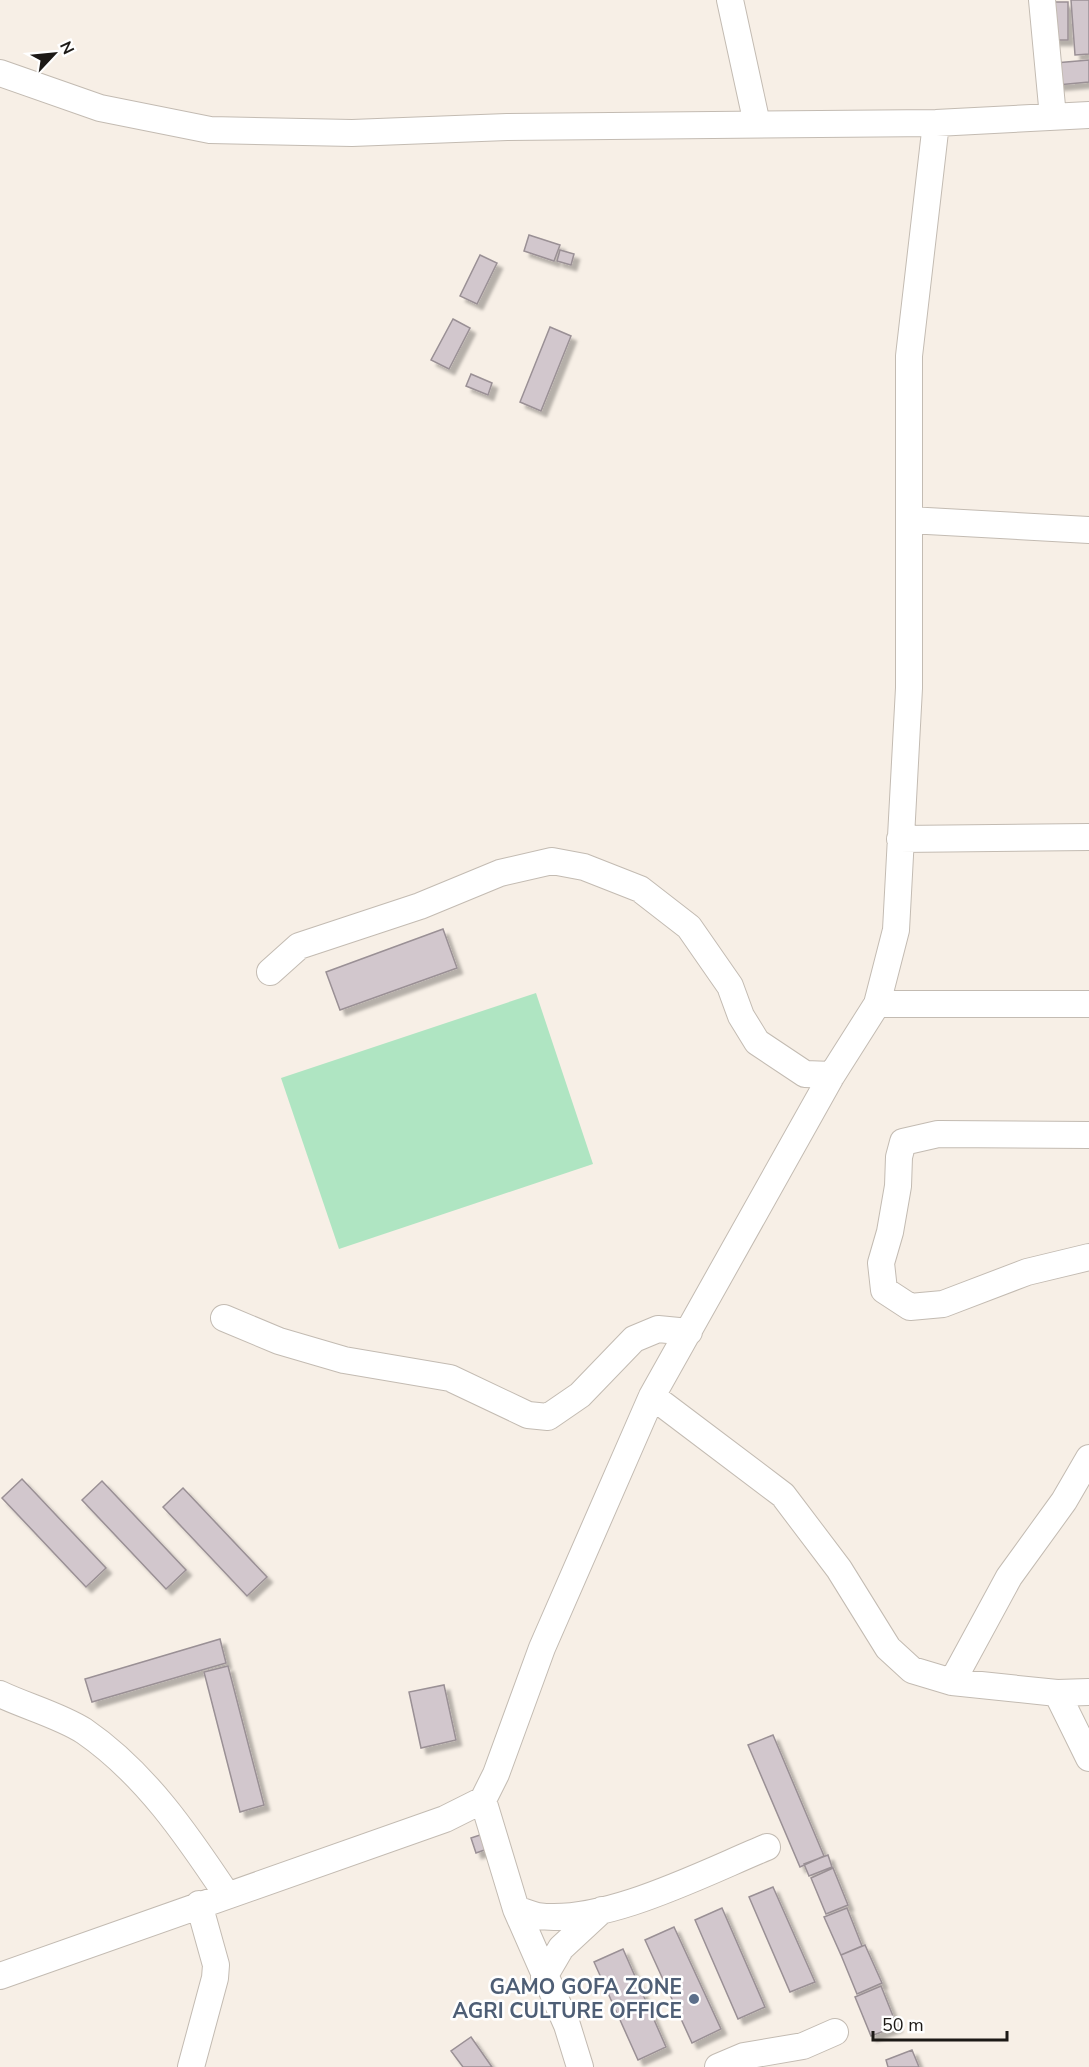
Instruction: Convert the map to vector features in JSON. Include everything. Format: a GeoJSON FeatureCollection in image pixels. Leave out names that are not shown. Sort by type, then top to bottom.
{"type":"FeatureCollection","features":[{"type":"Feature","properties":{"kind":"street"},"geometry":{"type":"LineString","coordinates":[[730,0],[757,124]]}},
{"type":"Feature","properties":{"kind":"street"},"geometry":{"type":"LineString","coordinates":[[1042,0],[1053,117]]}},
{"type":"Feature","properties":{"kind":"street"},"geometry":{"type":"LineString","coordinates":[[0,73],[100,108],[210,130],[352,133],[507,127],[936,123],[1089,116]]}},
{"type":"Feature","properties":{"kind":"street"},"geometry":{"type":"LineString","coordinates":[[0,1976],[445,1819],[483,1800],[496,1774],[542,1648],[652,1396],[832,1075],[877,1004],[896,930],[909,688],[909,356],[936,123]]}},
{"type":"Feature","properties":{"kind":"street"},"geometry":{"type":"LineString","coordinates":[[909,520],[1089,530]]}},
{"type":"Feature","properties":{"kind":"street"},"geometry":{"type":"LineString","coordinates":[[900,840],[1089,837]]}},
{"type":"Feature","properties":{"kind":"street"},"geometry":{"type":"LineString","coordinates":[[270,972],[299,946],[420,906],[500,873],[552,861],[563,862],[584,867],[640,889],[689,927],[730,986],[741,1016],[757,1042],[805,1074],[832,1075]]}},
{"type":"Feature","properties":{"kind":"street"},"geometry":{"type":"LineString","coordinates":[[877,1004],[1089,1004]]}},
{"type":"Feature","properties":{"kind":"street"},"geometry":{"type":"LineString","coordinates":[[1089,1135],[938,1134],[903,1142],[899,1156],[898,1186],[890,1232],[881,1263],[885,1290],[910,1306],[943,1304],[1027,1272],[1089,1257]]}},
{"type":"Feature","properties":{"kind":"street"},"geometry":{"type":"LineString","coordinates":[[224,1318],[279,1341],[344,1360],[450,1378],[528,1415],[548,1417],[580,1395],[634,1339],[658,1329],[689,1332]]}},
{"type":"Feature","properties":{"kind":"street"},"geometry":{"type":"LineString","coordinates":[[652,1396],[783,1495],[839,1569],[888,1648],[912,1670],[952,1682],[1057,1693],[1089,1692]]}},
{"type":"Feature","properties":{"kind":"street"},"geometry":{"type":"LineString","coordinates":[[952,1682],[1008,1577],[1064,1501],[1089,1458]]}},
{"type":"Feature","properties":{"kind":"street"},"geometry":{"type":"LineString","coordinates":[[1057,1693],[1089,1758]]}},
{"type":"Feature","properties":{"kind":"street"},"geometry":{"type":"LineString","coordinates":[[0,1694],[82,1730],[130,1769],[181,1827],[227,1895]]}},
{"type":"Feature","properties":{"kind":"street"},"geometry":{"type":"LineString","coordinates":[[483,1800],[516,1909],[567,2025],[580,2067]]}},
{"type":"Feature","properties":{"kind":"street"},"geometry":{"type":"LineString","coordinates":[[516,1909],[538,1916],[565,1916],[602,1910],[649,1896],[767,1847]]}},
{"type":"Feature","properties":{"kind":"street"},"geometry":{"type":"LineString","coordinates":[[190,2067],[215,1978],[216,1965],[199,1904]]}},
{"type":"Feature","properties":{"kind":"street"},"geometry":{"type":"LineString","coordinates":[[544,1977],[561,1948],[602,1910]]}},
{"type":"Feature","properties":{"kind":"street"},"geometry":{"type":"LineString","coordinates":[[718,2067],[744,2056],[803,2046],[835,2032]]}},
{"type":"Feature","properties":{"kind":"green space"},"geometry":{"type":"Polygon","coordinates":[[[536,993],[593,1164],[339,1249],[281,1078],[536,993]]]}},
{"type":"Feature","properties":{"kind":"building"},"geometry":{"type":"Polygon","coordinates":[[[1071,0],[1089,0],[1089,54],[1075,55],[1071,0]]]}},
{"type":"Feature","properties":{"kind":"building"},"geometry":{"type":"Polygon","coordinates":[[[1053,2],[1068,2],[1068,40],[1053,40],[1053,2]]]}},
{"type":"Feature","properties":{"kind":"building"},"geometry":{"type":"Polygon","coordinates":[[[1089,60],[1089,82],[1057,85],[1055,63],[1089,60]]]}},
{"type":"Feature","properties":{"kind":"building"},"geometry":{"type":"Polygon","coordinates":[[[529,235],[560,245],[554,261],[524,251],[529,235]]]}},
{"type":"Feature","properties":{"kind":"building"},"geometry":{"type":"Polygon","coordinates":[[[560,250],[574,254],[571,265],[557,261],[560,250]]]}},
{"type":"Feature","properties":{"kind":"building"},"geometry":{"type":"Polygon","coordinates":[[[480,255],[497,263],[477,304],[460,296],[480,255]]]}},
{"type":"Feature","properties":{"kind":"building"},"geometry":{"type":"Polygon","coordinates":[[[453,319],[470,328],[449,369],[431,360],[453,319]]]}},
{"type":"Feature","properties":{"kind":"building"},"geometry":{"type":"Polygon","coordinates":[[[550,327],[571,336],[541,411],[520,402],[550,327]]]}},
{"type":"Feature","properties":{"kind":"building"},"geometry":{"type":"Polygon","coordinates":[[[471,374],[492,383],[488,395],[466,386],[471,374]]]}},
{"type":"Feature","properties":{"kind":"building"},"geometry":{"type":"Polygon","coordinates":[[[443,929],[457,968],[340,1010],[326,972],[443,929]]]}},
{"type":"Feature","properties":{"kind":"building"},"geometry":{"type":"Polygon","coordinates":[[[22,1479],[106,1568],[86,1587],[2,1498],[22,1479]]]}},
{"type":"Feature","properties":{"kind":"building"},"geometry":{"type":"Polygon","coordinates":[[[102,1481],[186,1570],[166,1589],[82,1500],[102,1481]]]}},
{"type":"Feature","properties":{"kind":"building"},"geometry":{"type":"Polygon","coordinates":[[[183,1488],[267,1577],[247,1596],[163,1507],[183,1488]]]}},
{"type":"Feature","properties":{"kind":"building"},"geometry":{"type":"Polygon","coordinates":[[[220,1639],[226,1663],[92,1702],[85,1679],[220,1639]]]}},
{"type":"Feature","properties":{"kind":"building"},"geometry":{"type":"Polygon","coordinates":[[[228,1666],[264,1805],[240,1812],[204,1672],[228,1666]]]}},
{"type":"Feature","properties":{"kind":"building"},"geometry":{"type":"Polygon","coordinates":[[[444,1685],[456,1740],[421,1748],[409,1692],[444,1685]]]}},
{"type":"Feature","properties":{"kind":"building"},"geometry":{"type":"Polygon","coordinates":[[[773,1735],[824,1856],[800,1867],[748,1745],[773,1735]]]}},
{"type":"Feature","properties":{"kind":"building"},"geometry":{"type":"Polygon","coordinates":[[[486,1833],[490,1848],[476,1853],[471,1838],[486,1833]]]}},
{"type":"Feature","properties":{"kind":"building"},"geometry":{"type":"Polygon","coordinates":[[[828,1855],[832,1867],[809,1876],[804,1864],[828,1855]]]}},
{"type":"Feature","properties":{"kind":"building"},"geometry":{"type":"Polygon","coordinates":[[[833,1868],[848,1905],[826,1914],[811,1878],[833,1868]]]}},
{"type":"Feature","properties":{"kind":"building"},"geometry":{"type":"Polygon","coordinates":[[[773,1887],[815,1982],[790,1992],[749,1897],[773,1887]]]}},
{"type":"Feature","properties":{"kind":"building"},"geometry":{"type":"Polygon","coordinates":[[[722,1908],[765,2007],[738,2019],[695,1920],[722,1908]]]}},
{"type":"Feature","properties":{"kind":"building"},"geometry":{"type":"Polygon","coordinates":[[[847,1908],[862,1946],[841,1955],[824,1917],[847,1908]]]}},
{"type":"Feature","properties":{"kind":"building"},"geometry":{"type":"Polygon","coordinates":[[[674,1927],[721,2029],[692,2043],[645,1940],[674,1927]]]}},
{"type":"Feature","properties":{"kind":"building"},"geometry":{"type":"Polygon","coordinates":[[[865,1945],[882,1983],[857,1994],[841,1955],[865,1945]]]}},
{"type":"Feature","properties":{"kind":"building"},"geometry":{"type":"Polygon","coordinates":[[[623,1949],[666,2047],[638,2060],[594,1962],[623,1949]]]}},
{"type":"Feature","properties":{"kind":"building"},"geometry":{"type":"Polygon","coordinates":[[[881,1986],[897,2026],[871,2036],[855,1997],[881,1986]]]}},
{"type":"Feature","properties":{"kind":"building"},"geometry":{"type":"Polygon","coordinates":[[[471,2037],[492,2067],[463,2067],[451,2051],[471,2037]]]}},
{"type":"Feature","properties":{"kind":"building"},"geometry":{"type":"Polygon","coordinates":[[[912,2050],[919,2067],[888,2067],[886,2060],[912,2050]]]}},
{"type":"Feature","properties":{"kind":"place","name":"GAMO GOFA ZONE AGRI CULTURE OFFICE"},"geometry":{"type":"Point","coordinates":[694,1999]}}]}
